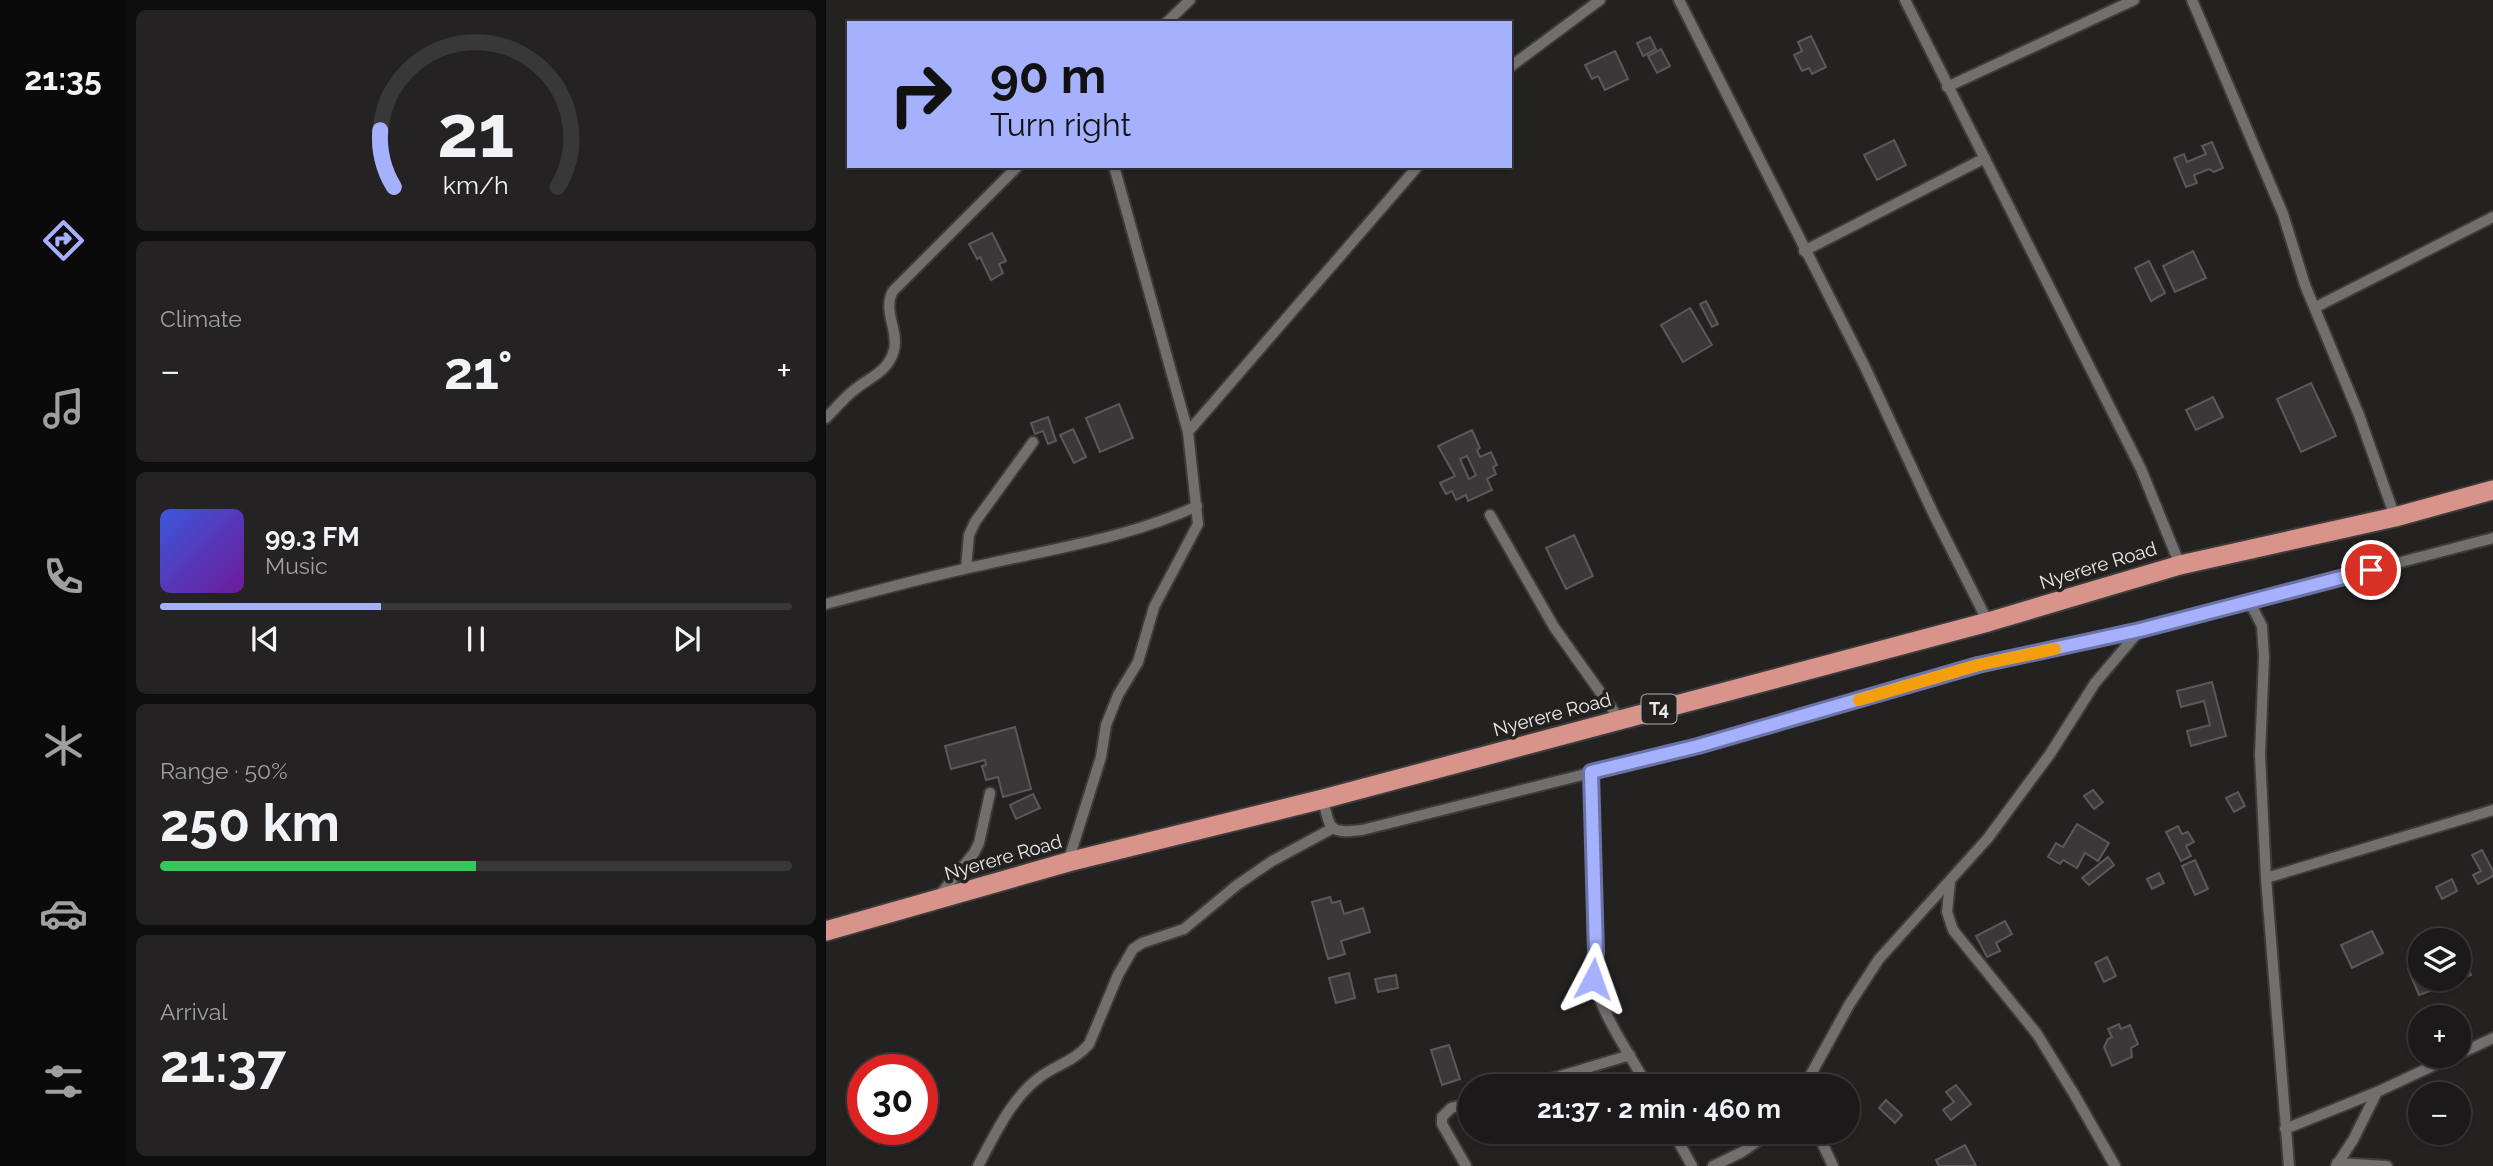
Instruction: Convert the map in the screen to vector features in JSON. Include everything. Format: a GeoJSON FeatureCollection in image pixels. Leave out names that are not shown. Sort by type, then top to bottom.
{"type":"FeatureCollection","features":[{"type":"Feature","properties":{"kind":"highway","name":"Nyerere Road"},"geometry":{"type":"LineString","coordinates":[[826,931],[1068,862],[1323,799],[1989,622],[2180,565],[2395,517],[2493,490]]}},
{"type":"Feature","properties":{"kind":"street"},"geometry":{"type":"LineString","coordinates":[[1168,21],[1190,0]]}},
{"type":"Feature","properties":{"kind":"street"},"geometry":{"type":"LineString","coordinates":[[1512,66],[1600,0]]}},
{"type":"Feature","properties":{"kind":"street"},"geometry":{"type":"LineString","coordinates":[[1679,0],[1865,368],[1934,515],[1989,622]]}},
{"type":"Feature","properties":{"kind":"street"},"geometry":{"type":"LineString","coordinates":[[1905,0],[2141,469],[2180,565]]}},
{"type":"Feature","properties":{"kind":"street"},"geometry":{"type":"LineString","coordinates":[[1947,87],[2134,0]]}},
{"type":"Feature","properties":{"kind":"street"},"geometry":{"type":"LineString","coordinates":[[2192,0],[2279,203],[2305,285],[2359,415],[2395,517]]}},
{"type":"Feature","properties":{"kind":"street"},"geometry":{"type":"LineString","coordinates":[[1804,251],[1985,158]]}},
{"type":"Feature","properties":{"kind":"street"},"geometry":{"type":"LineString","coordinates":[[826,418],[852,391],[884,370],[891,358],[895,346],[889,306],[893,291],[1016,168]]}},
{"type":"Feature","properties":{"kind":"street"},"geometry":{"type":"LineString","coordinates":[[1068,862],[1101,758],[1106,725],[1118,695],[1138,662],[1154,607],[1198,524],[1188,432],[1115,168]]}},
{"type":"Feature","properties":{"kind":"street"},"geometry":{"type":"LineString","coordinates":[[1188,432],[1416,168]]}},
{"type":"Feature","properties":{"kind":"street"},"geometry":{"type":"LineString","coordinates":[[2316,307],[2493,217]]}},
{"type":"Feature","properties":{"kind":"street"},"geometry":{"type":"LineString","coordinates":[[966,568],[969,535],[975,522],[1033,442]]}},
{"type":"Feature","properties":{"kind":"street"},"geometry":{"type":"LineString","coordinates":[[826,604],[966,568],[1106,537],[1169,519],[1197,506]]}},
{"type":"Feature","properties":{"kind":"street"},"geometry":{"type":"LineString","coordinates":[[1490,515],[1554,627],[1619,720]]}},
{"type":"Feature","properties":{"kind":"street"},"geometry":{"type":"LineString","coordinates":[[1323,799],[1333,828],[1339,833],[1362,830],[1698,746],[1978,665],[2140,630],[2493,538]]}},
{"type":"Feature","properties":{"kind":"street"},"geometry":{"type":"LineString","coordinates":[[2249,601],[2262,626],[2260,755],[2266,878],[2289,1166]]}},
{"type":"Feature","properties":{"kind":"street"},"geometry":{"type":"LineString","coordinates":[[1811,1074],[1849,1005],[1879,959],[1988,838],[2050,754],[2095,683],[2140,630]]}},
{"type":"Feature","properties":{"kind":"street"},"geometry":{"type":"LineString","coordinates":[[1591,772],[1596,953],[1592,968],[1593,979],[1608,1015],[1641,1074]]}},
{"type":"Feature","properties":{"kind":"street"},"geometry":{"type":"LineString","coordinates":[[937,898],[974,853],[979,843],[990,793]]}},
{"type":"Feature","properties":{"kind":"street"},"geometry":{"type":"LineString","coordinates":[[2266,878],[2493,810]]}},
{"type":"Feature","properties":{"kind":"street"},"geometry":{"type":"LineString","coordinates":[[978,1166],[997,1131],[1026,1089],[1041,1076],[1081,1054],[1089,1044],[1118,975],[1133,950],[1142,943],[1184,929],[1237,885],[1272,861],[1333,828]]}},
{"type":"Feature","properties":{"kind":"street"},"geometry":{"type":"LineString","coordinates":[[1951,881],[1947,912],[1953,930],[2036,1034],[2115,1166]]}},
{"type":"Feature","properties":{"kind":"street"},"geometry":{"type":"LineString","coordinates":[[2471,1049],[2493,1038]]}},
{"type":"Feature","properties":{"kind":"street"},"geometry":{"type":"LineString","coordinates":[[1567,1074],[1630,1055]]}},
{"type":"Feature","properties":{"kind":"street"},"geometry":{"type":"LineString","coordinates":[[2285,1129],[2377,1093],[2430,1068]]}},
{"type":"Feature","properties":{"kind":"street"},"geometry":{"type":"LineString","coordinates":[[2337,1164],[2353,1140],[2377,1093]]}},
{"type":"Feature","properties":{"kind":"street"},"geometry":{"type":"LineString","coordinates":[[1458,1106],[1451,1108],[1442,1117],[1441,1124],[1466,1166]]}},
{"type":"Feature","properties":{"kind":"street"},"geometry":{"type":"LineString","coordinates":[[1680,1144],[1692,1166]]}},
{"type":"Feature","properties":{"kind":"street"},"geometry":{"type":"LineString","coordinates":[[1713,1166],[1754,1144]]}},
{"type":"Feature","properties":{"kind":"street"},"geometry":{"type":"LineString","coordinates":[[1823,1144],[1833,1166]]}},
{"type":"Feature","properties":{"kind":"street"},"geometry":{"type":"LineString","coordinates":[[2337,1164],[2387,1166]]}},
{"type":"Feature","properties":{"kind":"building"},"geometry":{"type":"Polygon","coordinates":[[[1811,36],[1826,67],[1812,74],[1809,68],[1802,71],[1794,55],[1802,51],[1798,42],[1811,36]]]}},
{"type":"Feature","properties":{"kind":"building"},"geometry":{"type":"Polygon","coordinates":[[[1650,37],[1656,49],[1643,56],[1637,43],[1650,37]]]}},
{"type":"Feature","properties":{"kind":"building"},"geometry":{"type":"Polygon","coordinates":[[[1661,49],[1670,66],[1657,73],[1648,56],[1661,49]]]}},
{"type":"Feature","properties":{"kind":"building"},"geometry":{"type":"Polygon","coordinates":[[[1615,51],[1628,79],[1605,90],[1598,76],[1592,79],[1585,65],[1615,51]]]}},
{"type":"Feature","properties":{"kind":"building"},"geometry":{"type":"Polygon","coordinates":[[[1894,140],[1906,165],[1877,180],[1864,155],[1894,140]]]}},
{"type":"Feature","properties":{"kind":"building"},"geometry":{"type":"Polygon","coordinates":[[[2212,142],[2223,168],[2214,172],[2209,169],[2194,175],[2197,183],[2186,187],[2174,158],[2184,154],[2187,162],[2206,154],[2202,146],[2212,142]]]}},
{"type":"Feature","properties":{"kind":"building"},"geometry":{"type":"Polygon","coordinates":[[[992,233],[1006,261],[999,264],[1003,273],[991,280],[980,257],[977,259],[969,244],[992,233]]]}},
{"type":"Feature","properties":{"kind":"building"},"geometry":{"type":"Polygon","coordinates":[[[2193,251],[2206,278],[2175,292],[2163,266],[2193,251]]]}},
{"type":"Feature","properties":{"kind":"building"},"geometry":{"type":"Polygon","coordinates":[[[2149,261],[2165,293],[2151,301],[2135,268],[2149,261]]]}},
{"type":"Feature","properties":{"kind":"building"},"geometry":{"type":"Polygon","coordinates":[[[1706,301],[1718,324],[1712,327],[1700,304],[1706,301]]]}},
{"type":"Feature","properties":{"kind":"building"},"geometry":{"type":"Polygon","coordinates":[[[1690,308],[1712,345],[1683,362],[1661,325],[1690,308]]]}},
{"type":"Feature","properties":{"kind":"building"},"geometry":{"type":"Polygon","coordinates":[[[2311,383],[2336,436],[2301,452],[2277,399],[2311,383]]]}},
{"type":"Feature","properties":{"kind":"building"},"geometry":{"type":"Polygon","coordinates":[[[2213,397],[2223,417],[2196,430],[2186,410],[2213,397]]]}},
{"type":"Feature","properties":{"kind":"building"},"geometry":{"type":"Polygon","coordinates":[[[1119,404],[1133,438],[1100,452],[1086,418],[1119,404]]]}},
{"type":"Feature","properties":{"kind":"building"},"geometry":{"type":"Polygon","coordinates":[[[1048,417],[1056,441],[1048,444],[1043,431],[1035,434],[1031,423],[1048,417]]]}},
{"type":"Feature","properties":{"kind":"building"},"geometry":{"type":"Polygon","coordinates":[[[1073,429],[1086,457],[1074,463],[1060,435],[1073,429]]]}},
{"type":"Feature","properties":{"kind":"building"},"geometry":{"type":"Polygon","coordinates":[[[1472,430],[1480,448],[1477,450],[1480,457],[1491,452],[1497,465],[1493,467],[1496,474],[1487,479],[1492,490],[1468,501],[1466,495],[1456,500],[1452,491],[1446,494],[1440,483],[1455,476],[1438,446],[1472,430]],[[1467,456],[1460,459],[1469,479],[1476,475],[1467,456]]]}},
{"type":"Feature","properties":{"kind":"building"},"geometry":{"type":"Polygon","coordinates":[[[1574,535],[1593,576],[1566,589],[1546,548],[1574,535]]]}},
{"type":"Feature","properties":{"kind":"building"},"geometry":{"type":"Polygon","coordinates":[[[2212,682],[2226,736],[2191,746],[2187,731],[2210,725],[2204,701],[2181,707],[2177,691],[2212,682]]]}},
{"type":"Feature","properties":{"kind":"building"},"geometry":{"type":"Polygon","coordinates":[[[1015,727],[1031,789],[1003,797],[998,777],[986,780],[982,766],[986,765],[985,760],[951,769],[945,746],[1015,727]]]}},
{"type":"Feature","properties":{"kind":"building"},"geometry":{"type":"Polygon","coordinates":[[[2093,790],[2103,802],[2094,809],[2084,796],[2093,790]]]}},
{"type":"Feature","properties":{"kind":"building"},"geometry":{"type":"Polygon","coordinates":[[[2238,792],[2245,806],[2234,812],[2226,798],[2238,792]]]}},
{"type":"Feature","properties":{"kind":"building"},"geometry":{"type":"Polygon","coordinates":[[[1033,794],[1040,808],[1016,819],[1010,805],[1033,794]]]}},
{"type":"Feature","properties":{"kind":"building"},"geometry":{"type":"Polygon","coordinates":[[[2077,824],[2109,843],[2098,861],[2085,853],[2077,868],[2063,860],[2060,864],[2048,857],[2056,843],[2063,847],[2077,824]]]}},
{"type":"Feature","properties":{"kind":"building"},"geometry":{"type":"Polygon","coordinates":[[[2178,826],[2182,834],[2188,832],[2194,842],[2186,846],[2191,856],[2181,861],[2166,832],[2178,826]]]}},
{"type":"Feature","properties":{"kind":"building"},"geometry":{"type":"Polygon","coordinates":[[[2482,850],[2493,876],[2478,884],[2473,875],[2481,871],[2472,855],[2482,850]]]}},
{"type":"Feature","properties":{"kind":"building"},"geometry":{"type":"Polygon","coordinates":[[[2108,857],[2114,865],[2089,885],[2082,878],[2108,857]]]}},
{"type":"Feature","properties":{"kind":"building"},"geometry":{"type":"Polygon","coordinates":[[[2195,860],[2208,889],[2195,895],[2182,866],[2195,860]]]}},
{"type":"Feature","properties":{"kind":"building"},"geometry":{"type":"Polygon","coordinates":[[[2159,873],[2164,883],[2152,889],[2147,879],[2159,873]]]}},
{"type":"Feature","properties":{"kind":"building"},"geometry":{"type":"Polygon","coordinates":[[[2452,879],[2457,891],[2442,899],[2436,887],[2452,879]]]}},
{"type":"Feature","properties":{"kind":"building"},"geometry":{"type":"Polygon","coordinates":[[[1330,897],[1332,903],[1340,901],[1344,914],[1363,908],[1370,932],[1341,941],[1345,954],[1328,959],[1312,902],[1330,897]]]}},
{"type":"Feature","properties":{"kind":"building"},"geometry":{"type":"Polygon","coordinates":[[[2005,921],[2012,934],[1996,943],[2000,951],[1987,957],[1976,936],[2005,921]]]}},
{"type":"Feature","properties":{"kind":"building"},"geometry":{"type":"Polygon","coordinates":[[[2372,931],[2383,953],[2352,968],[2341,945],[2372,931]]]}},
{"type":"Feature","properties":{"kind":"building"},"geometry":{"type":"Polygon","coordinates":[[[2107,957],[2116,976],[2104,982],[2095,963],[2107,957]]]}},
{"type":"Feature","properties":{"kind":"building"},"geometry":{"type":"Polygon","coordinates":[[[1349,973],[1355,998],[1336,1003],[1329,978],[1349,973]]]}},
{"type":"Feature","properties":{"kind":"building"},"geometry":{"type":"Polygon","coordinates":[[[1396,975],[1398,988],[1378,992],[1375,979],[1396,975]]]}},
{"type":"Feature","properties":{"kind":"building"},"geometry":{"type":"Polygon","coordinates":[[[2119,1024],[2121,1029],[2130,1025],[2138,1044],[2131,1048],[2132,1057],[2112,1066],[2104,1047],[2112,1037],[2108,1029],[2119,1024]]]}},
{"type":"Feature","properties":{"kind":"building"},"geometry":{"type":"Polygon","coordinates":[[[1449,1045],[1458,1080],[1442,1085],[1431,1050],[1449,1045]]]}},
{"type":"Feature","properties":{"kind":"building"},"geometry":{"type":"Polygon","coordinates":[[[1956,1085],[1971,1104],[1951,1120],[1943,1110],[1954,1102],[1946,1092],[1956,1085]]]}},
{"type":"Feature","properties":{"kind":"building"},"geometry":{"type":"Polygon","coordinates":[[[1886,1100],[1902,1115],[1895,1123],[1879,1108],[1886,1100]]]}},
{"type":"Feature","properties":{"kind":"building"},"geometry":{"type":"Polygon","coordinates":[[[1965,1145],[1976,1166],[1939,1166],[1936,1160],[1965,1145]]]}},
{"type":"Feature","properties":{"kind":"slow traffic"},"geometry":{"type":"LineString","coordinates":[[1859,700],[1978,665],[2055,649]]}},
{"type":"Feature","properties":{"kind":"route"},"geometry":{"type":"LineString","coordinates":[[1593,979],[1592,968],[1596,953],[1591,772],[1698,746],[1978,665],[2140,630],[2371,570]]}}]}
